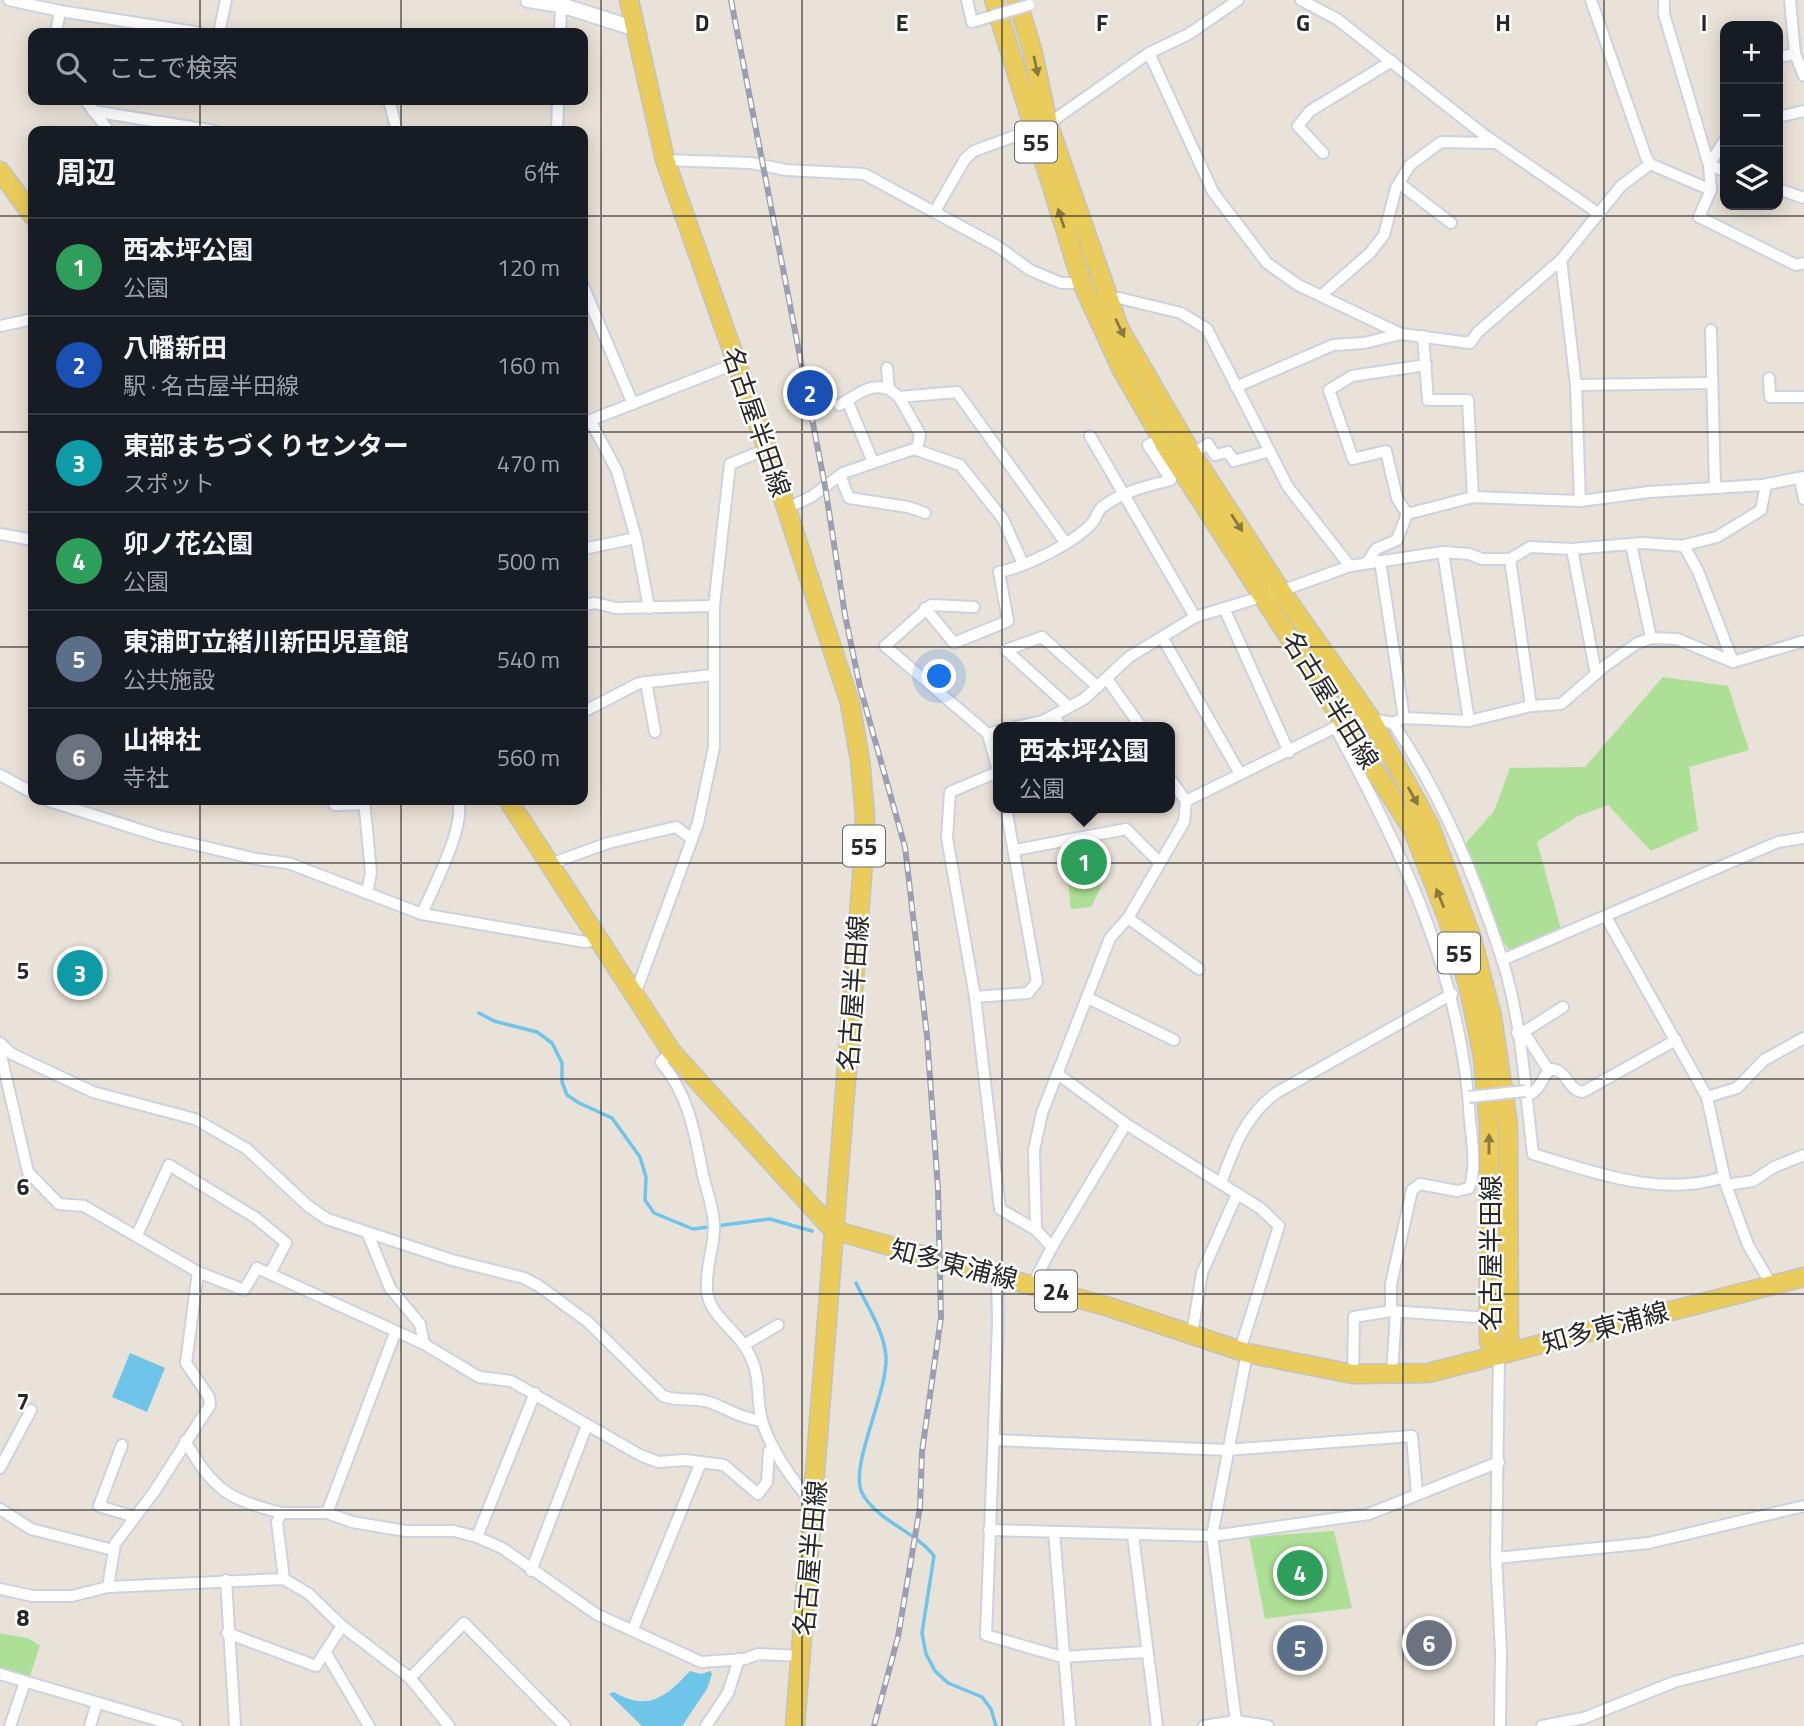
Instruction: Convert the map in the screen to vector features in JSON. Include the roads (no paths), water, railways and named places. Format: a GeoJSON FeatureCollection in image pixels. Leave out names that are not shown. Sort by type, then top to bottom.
{"type":"FeatureCollection","features":[{"type":"Feature","properties":{"kind":"main road","name":"名古屋半田線"},"geometry":{"type":"LineString","coordinates":[[629,0],[633,28],[666,160],[787,508],[850,704],[860,760],[865,815],[815,1506],[795,1726]]}},
{"type":"Feature","properties":{"kind":"main road","name":"名古屋半田線"},"geometry":{"type":"LineString","coordinates":[[993,8],[1040,128],[1107,298],[1136,362],[1273,594],[1340,725],[1413,830],[1447,917],[1469,988],[1483,1058],[1489,1125],[1489,1342],[1499,1355],[1509,1341],[1508,1125],[1492,1017],[1472,939],[1429,824],[1371,719],[1273,594],[1161,438],[1122,370],[1082,283],[1040,128],[1028,2]]}},
{"type":"Feature","properties":{"kind":"main road"},"geometry":{"type":"LineString","coordinates":[[0,171],[28,209]]}},
{"type":"Feature","properties":{"kind":"main road"},"geometry":{"type":"LineString","coordinates":[[511,805],[671,1051],[833,1230]]}},
{"type":"Feature","properties":{"kind":"main road","name":"知多東浦線"},"geometry":{"type":"LineString","coordinates":[[833,1230],[1033,1284],[1244,1351],[1353,1374],[1428,1373],[1771,1284],[1804,1278]]}},
{"type":"Feature","properties":{"kind":"street"},"geometry":{"type":"LineString","coordinates":[[9,0],[169,28]]}},
{"type":"Feature","properties":{"kind":"street"},"geometry":{"type":"LineString","coordinates":[[220,28],[226,0]]}},
{"type":"Feature","properties":{"kind":"street"},"geometry":{"type":"LineString","coordinates":[[528,0],[561,5],[633,28]]}},
{"type":"Feature","properties":{"kind":"street"},"geometry":{"type":"LineString","coordinates":[[967,0],[972,22],[993,8],[1028,2]]}},
{"type":"Feature","properties":{"kind":"street"},"geometry":{"type":"LineString","coordinates":[[935,211],[965,159],[974,151],[1040,128],[1149,53],[1189,34],[1238,0]]}},
{"type":"Feature","properties":{"kind":"street"},"geometry":{"type":"LineString","coordinates":[[1301,0],[1338,19],[1496,143],[1598,213]]}},
{"type":"Feature","properties":{"kind":"street"},"geometry":{"type":"LineString","coordinates":[[1591,0],[1650,164],[1711,190]]}},
{"type":"Feature","properties":{"kind":"street"},"geometry":{"type":"LineString","coordinates":[[1664,0],[1664,14],[1709,165],[1711,190],[1699,217],[1796,265],[1804,262]]}},
{"type":"Feature","properties":{"kind":"street"},"geometry":{"type":"LineString","coordinates":[[1790,0],[1795,54],[1804,76]]}},
{"type":"Feature","properties":{"kind":"street"},"geometry":{"type":"LineString","coordinates":[[560,28],[561,5]]}},
{"type":"Feature","properties":{"kind":"street"},"geometry":{"type":"LineString","coordinates":[[56,28],[60,11]]}},
{"type":"Feature","properties":{"kind":"street"},"geometry":{"type":"LineString","coordinates":[[1149,53],[1213,192],[1267,263],[1298,285],[1323,294],[1401,334]]}},
{"type":"Feature","properties":{"kind":"street"},"geometry":{"type":"LineString","coordinates":[[1783,56],[1795,54]]}},
{"type":"Feature","properties":{"kind":"street"},"geometry":{"type":"LineString","coordinates":[[1323,153],[1298,126],[1310,111],[1392,61]]}},
{"type":"Feature","properties":{"kind":"street"},"geometry":{"type":"LineString","coordinates":[[89,105],[105,126]]}},
{"type":"Feature","properties":{"kind":"street"},"geometry":{"type":"LineString","coordinates":[[390,105],[396,126]]}},
{"type":"Feature","properties":{"kind":"street"},"geometry":{"type":"LineString","coordinates":[[557,126],[558,105]]}},
{"type":"Feature","properties":{"kind":"street"},"geometry":{"type":"LineString","coordinates":[[93,111],[184,126]]}},
{"type":"Feature","properties":{"kind":"street"},"geometry":{"type":"LineString","coordinates":[[1783,116],[1804,111]]}},
{"type":"Feature","properties":{"kind":"street"},"geometry":{"type":"LineString","coordinates":[[1323,294],[1370,253],[1384,235],[1399,183],[1410,165],[1441,142],[1496,143]]}},
{"type":"Feature","properties":{"kind":"street"},"geometry":{"type":"LineString","coordinates":[[1709,165],[1721,147]]}},
{"type":"Feature","properties":{"kind":"street"},"geometry":{"type":"LineString","coordinates":[[666,160],[751,163],[786,170],[854,172],[873,178],[935,211],[997,246],[1030,270],[1061,283],[1082,283]]}},
{"type":"Feature","properties":{"kind":"street"},"geometry":{"type":"LineString","coordinates":[[1236,387],[1333,345],[1364,343],[1401,334],[1470,343],[1478,332],[1561,260],[1621,186],[1650,164]]}},
{"type":"Feature","properties":{"kind":"street"},"geometry":{"type":"LineString","coordinates":[[1709,165],[1720,169]]}},
{"type":"Feature","properties":{"kind":"street"},"geometry":{"type":"LineString","coordinates":[[1399,183],[1451,223]]}},
{"type":"Feature","properties":{"kind":"street"},"geometry":{"type":"LineString","coordinates":[[1783,191],[1804,198]]}},
{"type":"Feature","properties":{"kind":"street"},"geometry":{"type":"LineString","coordinates":[[1561,260],[1576,385],[1580,501]]}},
{"type":"Feature","properties":{"kind":"street"},"geometry":{"type":"LineString","coordinates":[[1107,298],[1119,298],[1192,318],[1207,329],[1294,495],[1350,566]]}},
{"type":"Feature","properties":{"kind":"street"},"geometry":{"type":"LineString","coordinates":[[588,308],[633,404]]}},
{"type":"Feature","properties":{"kind":"street"},"geometry":{"type":"LineString","coordinates":[[0,326],[28,320]]}},
{"type":"Feature","properties":{"kind":"street"},"geometry":{"type":"LineString","coordinates":[[1711,330],[1715,488]]}},
{"type":"Feature","properties":{"kind":"street"},"geometry":{"type":"LineString","coordinates":[[1423,336],[1428,400],[1468,400],[1473,497]]}},
{"type":"Feature","properties":{"kind":"street"},"geometry":{"type":"LineString","coordinates":[[588,422],[737,363]]}},
{"type":"Feature","properties":{"kind":"street"},"geometry":{"type":"LineString","coordinates":[[1407,514],[1397,498],[1386,451],[1353,459],[1329,390],[1352,376],[1426,365]]}},
{"type":"Feature","properties":{"kind":"street"},"geometry":{"type":"LineString","coordinates":[[887,368],[889,389]]}},
{"type":"Feature","properties":{"kind":"street"},"geometry":{"type":"LineString","coordinates":[[1769,378],[1770,397],[1804,397]]}},
{"type":"Feature","properties":{"kind":"street"},"geometry":{"type":"LineString","coordinates":[[1576,385],[1712,383]]}},
{"type":"Feature","properties":{"kind":"street"},"geometry":{"type":"LineString","coordinates":[[873,461],[843,402],[874,387],[889,389],[900,397],[920,434],[916,450]]}},
{"type":"Feature","properties":{"kind":"street"},"geometry":{"type":"LineString","coordinates":[[900,397],[957,392],[1065,542]]}},
{"type":"Feature","properties":{"kind":"street"},"geometry":{"type":"LineString","coordinates":[[588,424],[617,471],[636,538],[649,608]]}},
{"type":"Feature","properties":{"kind":"street"},"geometry":{"type":"LineString","coordinates":[[1090,436],[1195,617]]}},
{"type":"Feature","properties":{"kind":"street"},"geometry":{"type":"LineString","coordinates":[[925,608],[954,643],[1009,621],[999,572],[1017,569],[1053,551],[1093,522],[1099,510],[1124,494],[1171,480],[1148,445],[1161,438]]}},
{"type":"Feature","properties":{"kind":"street"},"geometry":{"type":"LineString","coordinates":[[1192,454],[1208,444],[1215,455],[1228,452],[1234,461],[1270,451]]}},
{"type":"Feature","properties":{"kind":"street"},"geometry":{"type":"LineString","coordinates":[[632,992],[637,989],[692,839],[714,747],[714,606],[730,464],[767,449]]}},
{"type":"Feature","properties":{"kind":"street"},"geometry":{"type":"LineString","coordinates":[[787,508],[811,497],[840,475],[898,452],[916,450],[960,465],[1003,519],[1023,564]]}},
{"type":"Feature","properties":{"kind":"street"},"geometry":{"type":"LineString","coordinates":[[840,475],[849,498],[908,507],[925,513]]}},
{"type":"Feature","properties":{"kind":"street"},"geometry":{"type":"LineString","coordinates":[[1407,514],[1473,497],[1580,501],[1766,485],[1802,477],[1804,499]]}},
{"type":"Feature","properties":{"kind":"street"},"geometry":{"type":"LineString","coordinates":[[1032,722],[1069,707],[1098,687],[1129,657],[1195,617],[1273,594],[1350,566],[1443,552],[1469,554],[1482,559],[1510,559],[1530,547],[1572,550],[1631,544],[1681,546],[1717,537],[1761,510],[1766,485]]}},
{"type":"Feature","properties":{"kind":"street"},"geometry":{"type":"LineString","coordinates":[[1407,514],[1397,540],[1376,549],[1374,561],[1399,720],[1464,853],[1502,960],[1520,1033],[1533,1154],[1630,1182],[1676,1185],[1754,1181],[1774,1167],[1804,1155]]}},
{"type":"Feature","properties":{"kind":"street"},"geometry":{"type":"LineString","coordinates":[[0,534],[28,539]]}},
{"type":"Feature","properties":{"kind":"street"},"geometry":{"type":"LineString","coordinates":[[588,548],[636,538]]}},
{"type":"Feature","properties":{"kind":"street"},"geometry":{"type":"LineString","coordinates":[[1631,544],[1651,638]]}},
{"type":"Feature","properties":{"kind":"street"},"geometry":{"type":"LineString","coordinates":[[1681,546],[1698,571],[1733,662]]}},
{"type":"Feature","properties":{"kind":"street"},"geometry":{"type":"LineString","coordinates":[[1572,550],[1596,674]]}},
{"type":"Feature","properties":{"kind":"street"},"geometry":{"type":"LineString","coordinates":[[1443,552],[1469,721]]}},
{"type":"Feature","properties":{"kind":"street"},"geometry":{"type":"LineString","coordinates":[[1510,559],[1531,706]]}},
{"type":"Feature","properties":{"kind":"street"},"geometry":{"type":"LineString","coordinates":[[588,604],[616,608],[714,606]]}},
{"type":"Feature","properties":{"kind":"street"},"geometry":{"type":"LineString","coordinates":[[974,607],[931,605],[885,646],[993,733]]}},
{"type":"Feature","properties":{"kind":"street"},"geometry":{"type":"LineString","coordinates":[[1224,608],[1289,752]]}},
{"type":"Feature","properties":{"kind":"street"},"geometry":{"type":"LineString","coordinates":[[1069,707],[1006,649],[1042,637],[1098,687]]}},
{"type":"Feature","properties":{"kind":"street"},"geometry":{"type":"LineString","coordinates":[[1161,637],[1239,772]]}},
{"type":"Feature","properties":{"kind":"street"},"geometry":{"type":"LineString","coordinates":[[1186,800],[1340,725],[1371,719],[1469,721],[1531,706],[1561,704],[1636,644],[1651,638],[1677,639],[1733,662],[1804,641]]}},
{"type":"Feature","properties":{"kind":"street"},"geometry":{"type":"LineString","coordinates":[[588,710],[646,682],[713,675]]}},
{"type":"Feature","properties":{"kind":"street"},"geometry":{"type":"LineString","coordinates":[[1107,679],[1137,722]]}},
{"type":"Feature","properties":{"kind":"street"},"geometry":{"type":"LineString","coordinates":[[646,682],[655,732]]}},
{"type":"Feature","properties":{"kind":"street"},"geometry":{"type":"LineString","coordinates":[[1054,715],[1058,722]]}},
{"type":"Feature","properties":{"kind":"street"},"geometry":{"type":"LineString","coordinates":[[1340,725],[1432,929],[1452,995],[1469,1097],[1473,1180],[1464,1192],[1420,1184],[1412,1190],[1391,1284],[1394,1312],[1392,1374]]}},
{"type":"Feature","properties":{"kind":"street"},"geometry":{"type":"LineString","coordinates":[[993,773],[950,792],[947,838],[975,997],[1000,1209],[1035,1230],[1052,1247]]}},
{"type":"Feature","properties":{"kind":"street"},"geometry":{"type":"LineString","coordinates":[[0,775],[28,790]]}},
{"type":"Feature","properties":{"kind":"street"},"geometry":{"type":"LineString","coordinates":[[1035,1230],[1034,1150],[1042,1113],[1110,938],[1128,918],[1184,822],[1186,800],[1175,786]]}},
{"type":"Feature","properties":{"kind":"street"},"geometry":{"type":"LineString","coordinates":[[62,805],[159,836],[256,859],[288,863],[422,914],[584,942],[599,940]]}},
{"type":"Feature","properties":{"kind":"street"},"geometry":{"type":"LineString","coordinates":[[364,805],[370,872],[367,893]]}},
{"type":"Feature","properties":{"kind":"street"},"geometry":{"type":"LineString","coordinates":[[422,914],[452,841],[460,805]]}},
{"type":"Feature","properties":{"kind":"street"},"geometry":{"type":"LineString","coordinates":[[975,997],[1028,993],[1037,982],[1007,813]]}},
{"type":"Feature","properties":{"kind":"street"},"geometry":{"type":"LineString","coordinates":[[550,864],[608,843],[676,827],[692,839]]}},
{"type":"Feature","properties":{"kind":"street"},"geometry":{"type":"LineString","coordinates":[[1015,850],[1126,829],[1160,863]]}},
{"type":"Feature","properties":{"kind":"street"},"geometry":{"type":"LineString","coordinates":[[1502,960],[1778,842],[1804,838]]}},
{"type":"Feature","properties":{"kind":"street"},"geometry":{"type":"LineString","coordinates":[[1606,917],[1707,1097],[1725,1181],[1748,1245],[1771,1284]]}},
{"type":"Feature","properties":{"kind":"street"},"geometry":{"type":"LineString","coordinates":[[1128,918],[1199,970]]}},
{"type":"Feature","properties":{"kind":"street"},"geometry":{"type":"LineString","coordinates":[[1221,1184],[1233,1150],[1256,1108],[1276,1093],[1452,995]]}},
{"type":"Feature","properties":{"kind":"street"},"geometry":{"type":"LineString","coordinates":[[1088,998],[1174,1040]]}},
{"type":"Feature","properties":{"kind":"street"},"geometry":{"type":"LineString","coordinates":[[1520,1033],[1563,1007]]}},
{"type":"Feature","properties":{"kind":"street"},"geometry":{"type":"LineString","coordinates":[[1520,1033],[1549,1071]]}},
{"type":"Feature","properties":{"kind":"street"},"geometry":{"type":"LineString","coordinates":[[1707,1097],[1737,1088],[1764,1060],[1804,1038]]}},
{"type":"Feature","properties":{"kind":"street"},"geometry":{"type":"LineString","coordinates":[[1549,1071],[1557,1070],[1563,1073],[1572,1087],[1583,1092],[1676,1040]]}},
{"type":"Feature","properties":{"kind":"street"},"geometry":{"type":"LineString","coordinates":[[0,1043],[12,1055],[93,1092],[195,1119],[247,1149],[308,1206],[327,1219],[368,1234],[524,1278],[588,1322],[663,1396],[673,1400],[707,1401],[726,1412],[762,1421]]}},
{"type":"Feature","properties":{"kind":"street"},"geometry":{"type":"LineString","coordinates":[[0,1051],[28,1172],[59,1204],[84,1206],[198,1272],[244,1290],[257,1268],[270,1273],[395,1333],[424,1344],[480,1377],[511,1381],[658,1462],[724,1465],[758,1494],[767,1482],[769,1451],[774,1448]]}},
{"type":"Feature","properties":{"kind":"street"},"geometry":{"type":"LineString","coordinates":[[671,1051],[661,1062],[678,1087],[695,1127],[712,1208],[714,1228],[706,1293],[716,1311],[744,1345],[760,1380],[762,1421],[774,1448],[796,1484],[815,1506]]}},
{"type":"Feature","properties":{"kind":"street"},"geometry":{"type":"LineString","coordinates":[[1469,1097],[1526,1094],[1541,1087],[1549,1071]]}},
{"type":"Feature","properties":{"kind":"street"},"geometry":{"type":"LineString","coordinates":[[1059,1075],[1126,1124],[1237,1194],[1279,1226],[1244,1351],[1212,1536],[1236,1721]]}},
{"type":"Feature","properties":{"kind":"street"},"geometry":{"type":"LineString","coordinates":[[1033,1284],[1052,1247],[1126,1124]]}},
{"type":"Feature","properties":{"kind":"street"},"geometry":{"type":"LineString","coordinates":[[137,1235],[169,1165],[256,1218],[286,1243],[270,1273]]}},
{"type":"Feature","properties":{"kind":"street"},"geometry":{"type":"LineString","coordinates":[[1192,1334],[1202,1273],[1237,1194]]}},
{"type":"Feature","properties":{"kind":"street"},"geometry":{"type":"LineString","coordinates":[[368,1234],[390,1288],[420,1324],[424,1344]]}},
{"type":"Feature","properties":{"kind":"street"},"geometry":{"type":"LineString","coordinates":[[108,1587],[113,1550],[210,1405],[209,1397],[186,1363],[198,1272]]}},
{"type":"Feature","properties":{"kind":"street"},"geometry":{"type":"LineString","coordinates":[[997,1276],[986,1635],[1062,1657],[1145,1652]]}},
{"type":"Feature","properties":{"kind":"street"},"geometry":{"type":"LineString","coordinates":[[1353,1374],[1354,1317],[1394,1312],[1489,1318]]}},
{"type":"Feature","properties":{"kind":"street"},"geometry":{"type":"LineString","coordinates":[[744,1345],[778,1325]]}},
{"type":"Feature","properties":{"kind":"street"},"geometry":{"type":"LineString","coordinates":[[327,1513],[395,1333]]}},
{"type":"Feature","properties":{"kind":"street"},"geometry":{"type":"LineString","coordinates":[[1499,1355],[1496,1558],[1501,1651],[1500,1726]]}},
{"type":"Feature","properties":{"kind":"street"},"geometry":{"type":"LineString","coordinates":[[477,1537],[535,1393]]}},
{"type":"Feature","properties":{"kind":"street"},"geometry":{"type":"LineString","coordinates":[[0,1468],[31,1410]]}},
{"type":"Feature","properties":{"kind":"street"},"geometry":{"type":"LineString","coordinates":[[531,1571],[587,1425]]}},
{"type":"Feature","properties":{"kind":"street"},"geometry":{"type":"LineString","coordinates":[[994,1440],[1227,1450],[1412,1436],[1417,1493]]}},
{"type":"Feature","properties":{"kind":"street"},"geometry":{"type":"LineString","coordinates":[[185,1441],[206,1476],[236,1500],[281,1513],[327,1513],[352,1522],[379,1527],[406,1531],[454,1531],[477,1537],[502,1548],[531,1571],[596,1614],[634,1629],[701,1662],[739,1659],[758,1654],[801,1656]]}},
{"type":"Feature","properties":{"kind":"street"},"geometry":{"type":"LineString","coordinates":[[122,1445],[99,1506],[135,1517]]}},
{"type":"Feature","properties":{"kind":"street"},"geometry":{"type":"LineString","coordinates":[[634,1629],[701,1462]]}},
{"type":"Feature","properties":{"kind":"street"},"geometry":{"type":"LineString","coordinates":[[989,1530],[1212,1536],[1369,1514],[1499,1462]]}},
{"type":"Feature","properties":{"kind":"street"},"geometry":{"type":"LineString","coordinates":[[1496,1558],[1649,1543],[1804,1507]]}},
{"type":"Feature","properties":{"kind":"street"},"geometry":{"type":"LineString","coordinates":[[0,1509],[31,1529],[113,1550]]}},
{"type":"Feature","properties":{"kind":"street"},"geometry":{"type":"LineString","coordinates":[[281,1513],[277,1522],[284,1579]]}},
{"type":"Feature","properties":{"kind":"street"},"geometry":{"type":"LineString","coordinates":[[1054,1531],[1062,1657],[1070,1726]]}},
{"type":"Feature","properties":{"kind":"street"},"geometry":{"type":"LineString","coordinates":[[1133,1535],[1145,1652],[1157,1726]]}},
{"type":"Feature","properties":{"kind":"street"},"geometry":{"type":"LineString","coordinates":[[0,1590],[33,1596],[72,1596],[108,1587],[284,1579],[309,1594],[342,1626],[410,1678],[449,1726]]}},
{"type":"Feature","properties":{"kind":"street"},"geometry":{"type":"LineString","coordinates":[[226,1580],[227,1633],[235,1726]]}},
{"type":"Feature","properties":{"kind":"street"},"geometry":{"type":"LineString","coordinates":[[410,1678],[464,1623],[565,1726]]}},
{"type":"Feature","properties":{"kind":"street"},"geometry":{"type":"LineString","coordinates":[[227,1633],[316,1666],[342,1626]]}},
{"type":"Feature","properties":{"kind":"street"},"geometry":{"type":"LineString","coordinates":[[1542,1726],[1584,1718],[1674,1682],[1804,1649]]}},
{"type":"Feature","properties":{"kind":"street"},"geometry":{"type":"LineString","coordinates":[[326,1653],[369,1726]]}},
{"type":"Feature","properties":{"kind":"street"},"geometry":{"type":"LineString","coordinates":[[706,1726],[728,1693],[739,1659]]}},
{"type":"Feature","properties":{"kind":"street"},"geometry":{"type":"LineString","coordinates":[[0,1674],[171,1725]]}},
{"type":"Feature","properties":{"kind":"street"},"geometry":{"type":"LineString","coordinates":[[10,1726],[25,1682]]}},
{"type":"Feature","properties":{"kind":"street"},"geometry":{"type":"LineString","coordinates":[[90,1726],[97,1703]]}},
{"type":"Feature","properties":{"kind":"street"},"geometry":{"type":"LineString","coordinates":[[1204,1726],[1236,1721],[1268,1726]]}},
{"type":"Feature","properties":{"kind":"water"},"geometry":{"type":"Polygon","coordinates":[[[130,1353],[165,1368],[147,1412],[112,1397],[130,1353]]]}},
{"type":"Feature","properties":{"kind":"water"},"geometry":{"type":"Polygon","coordinates":[[[690,1671],[701,1674],[710,1671],[712,1674],[707,1689],[682,1726],[642,1726],[609,1694],[614,1692],[637,1701],[656,1699],[673,1688],[690,1671]]]}},
{"type":"Feature","properties":{"kind":"waterway"},"geometry":{"type":"LineString","coordinates":[[479,1013],[494,1021],[537,1032],[552,1043],[562,1063],[562,1082],[567,1095],[612,1118],[640,1157],[646,1177],[645,1200],[654,1213],[693,1229],[770,1219],[812,1231]]}},
{"type":"Feature","properties":{"kind":"waterway"},"geometry":{"type":"LineString","coordinates":[[856,1283],[879,1329],[886,1358],[881,1391],[860,1466],[859,1481],[862,1493],[886,1519],[917,1540],[934,1556],[922,1633],[926,1654],[935,1671],[948,1683],[982,1697],[991,1709],[996,1726]]}},
{"type":"Feature","properties":{"kind":"railway"},"geometry":{"type":"LineString","coordinates":[[731,0],[825,486],[845,615],[860,687],[905,847],[927,1036],[938,1189],[941,1317],[922,1452],[920,1507],[898,1637],[874,1726]]}},
{"type":"Feature","properties":{"kind":"place","name":"八幡新田"},"geometry":{"type":"Point","coordinates":[810,393]}},
{"type":"Feature","properties":{"kind":"place","name":"西本坪公園"},"geometry":{"type":"Point","coordinates":[1084,862]}},
{"type":"Feature","properties":{"kind":"place","name":"東部まちづくりセンター"},"geometry":{"type":"Point","coordinates":[80,973]}},
{"type":"Feature","properties":{"kind":"place","name":"卯ノ花公園"},"geometry":{"type":"Point","coordinates":[1300,1573]}},
{"type":"Feature","properties":{"kind":"place","name":"山神社"},"geometry":{"type":"Point","coordinates":[1429,1643]}},
{"type":"Feature","properties":{"kind":"place","name":"東浦町立緒川新田児童館"},"geometry":{"type":"Point","coordinates":[1300,1648]}}]}
